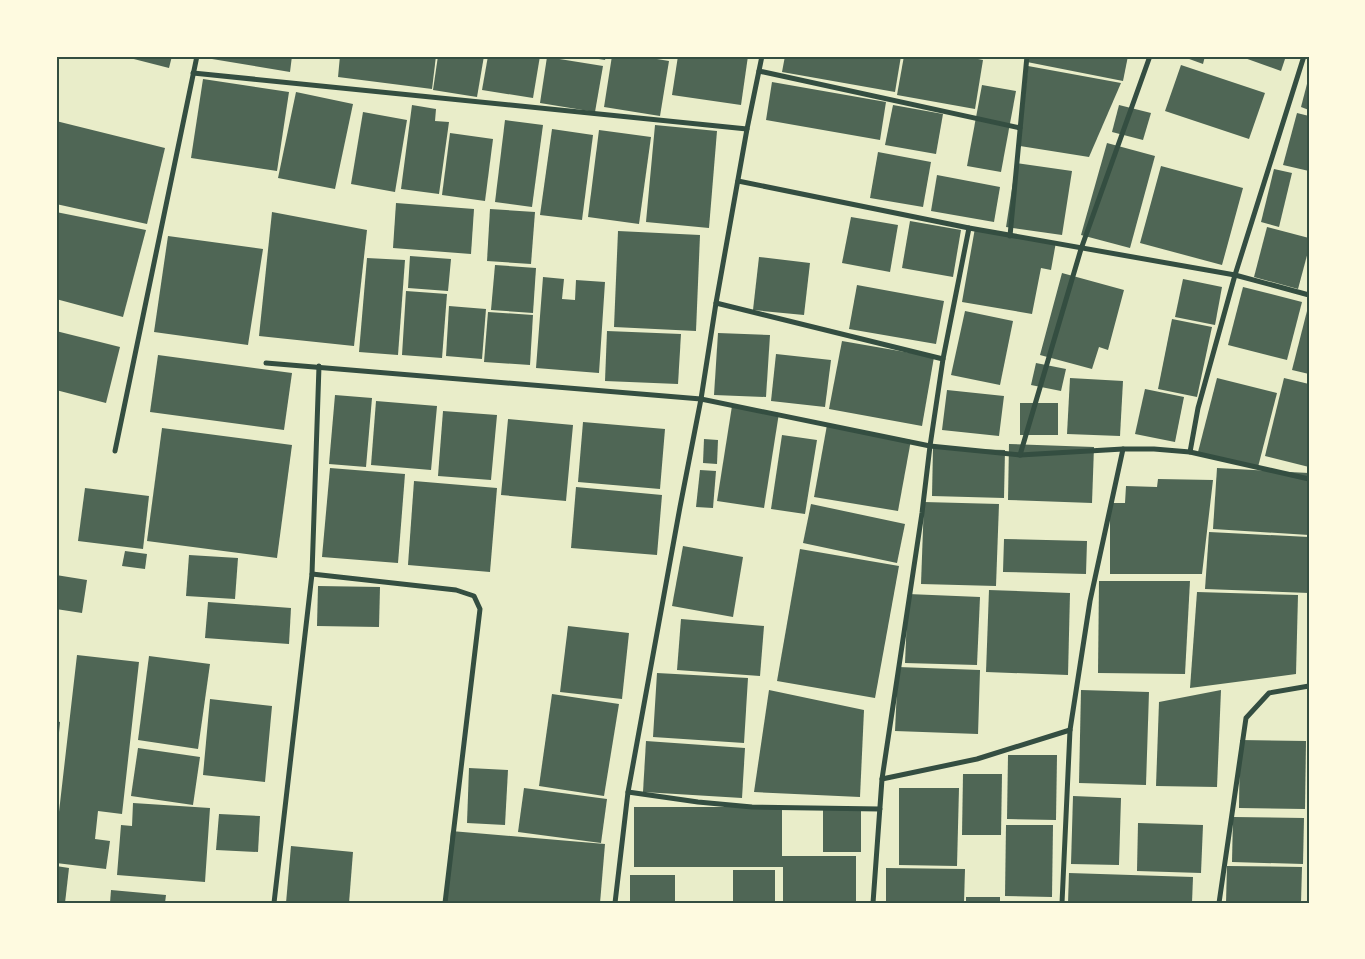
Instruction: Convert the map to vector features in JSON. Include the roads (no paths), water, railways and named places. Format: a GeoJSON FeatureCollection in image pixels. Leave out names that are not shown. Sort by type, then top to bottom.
{"type":"FeatureCollection","features":[{"type":"Feature","properties":{"kind":"street"},"geometry":{"type":"LineString","coordinates":[[115,451],[197,56]]}},
{"type":"Feature","properties":{"kind":"street"},"geometry":{"type":"LineString","coordinates":[[615,903],[628,792],[701,399],[747,129],[762,56]]}},
{"type":"Feature","properties":{"kind":"street"},"geometry":{"type":"LineString","coordinates":[[1010,236],[1027,56]]}},
{"type":"Feature","properties":{"kind":"street"},"geometry":{"type":"LineString","coordinates":[[1020,455],[1081,249],[1150,56]]}},
{"type":"Feature","properties":{"kind":"street"},"geometry":{"type":"LineString","coordinates":[[1190,452],[1198,408],[1235,275],[1304,56]]}},
{"type":"Feature","properties":{"kind":"street"},"geometry":{"type":"LineString","coordinates":[[759,71],[1020,128]]}},
{"type":"Feature","properties":{"kind":"street"},"geometry":{"type":"LineString","coordinates":[[193,73],[747,129]]}},
{"type":"Feature","properties":{"kind":"street"},"geometry":{"type":"LineString","coordinates":[[738,182],[1010,236],[1235,275],[1309,295]]}},
{"type":"Feature","properties":{"kind":"street"},"geometry":{"type":"LineString","coordinates":[[873,903],[882,779],[943,359],[969,228]]}},
{"type":"Feature","properties":{"kind":"street"},"geometry":{"type":"LineString","coordinates":[[716,303],[943,359]]}},
{"type":"Feature","properties":{"kind":"street"},"geometry":{"type":"LineString","coordinates":[[266,363],[701,399],[930,446],[1020,455],[1123,449],[1190,452],[1309,479]]}},
{"type":"Feature","properties":{"kind":"street"},"geometry":{"type":"LineString","coordinates":[[274,903],[312,574],[319,366]]}},
{"type":"Feature","properties":{"kind":"street"},"geometry":{"type":"LineString","coordinates":[[1062,903],[1070,730],[1090,601],[1123,449]]}},
{"type":"Feature","properties":{"kind":"street"},"geometry":{"type":"LineString","coordinates":[[312,574],[456,590],[474,596],[480,609],[445,903]]}},
{"type":"Feature","properties":{"kind":"street"},"geometry":{"type":"LineString","coordinates":[[1219,903],[1246,718],[1269,693],[1309,686]]}},
{"type":"Feature","properties":{"kind":"street"},"geometry":{"type":"LineString","coordinates":[[882,779],[977,759],[1070,730]]}},
{"type":"Feature","properties":{"kind":"street"},"geometry":{"type":"LineString","coordinates":[[628,792],[698,802],[752,807],[880,809]]}}]}
